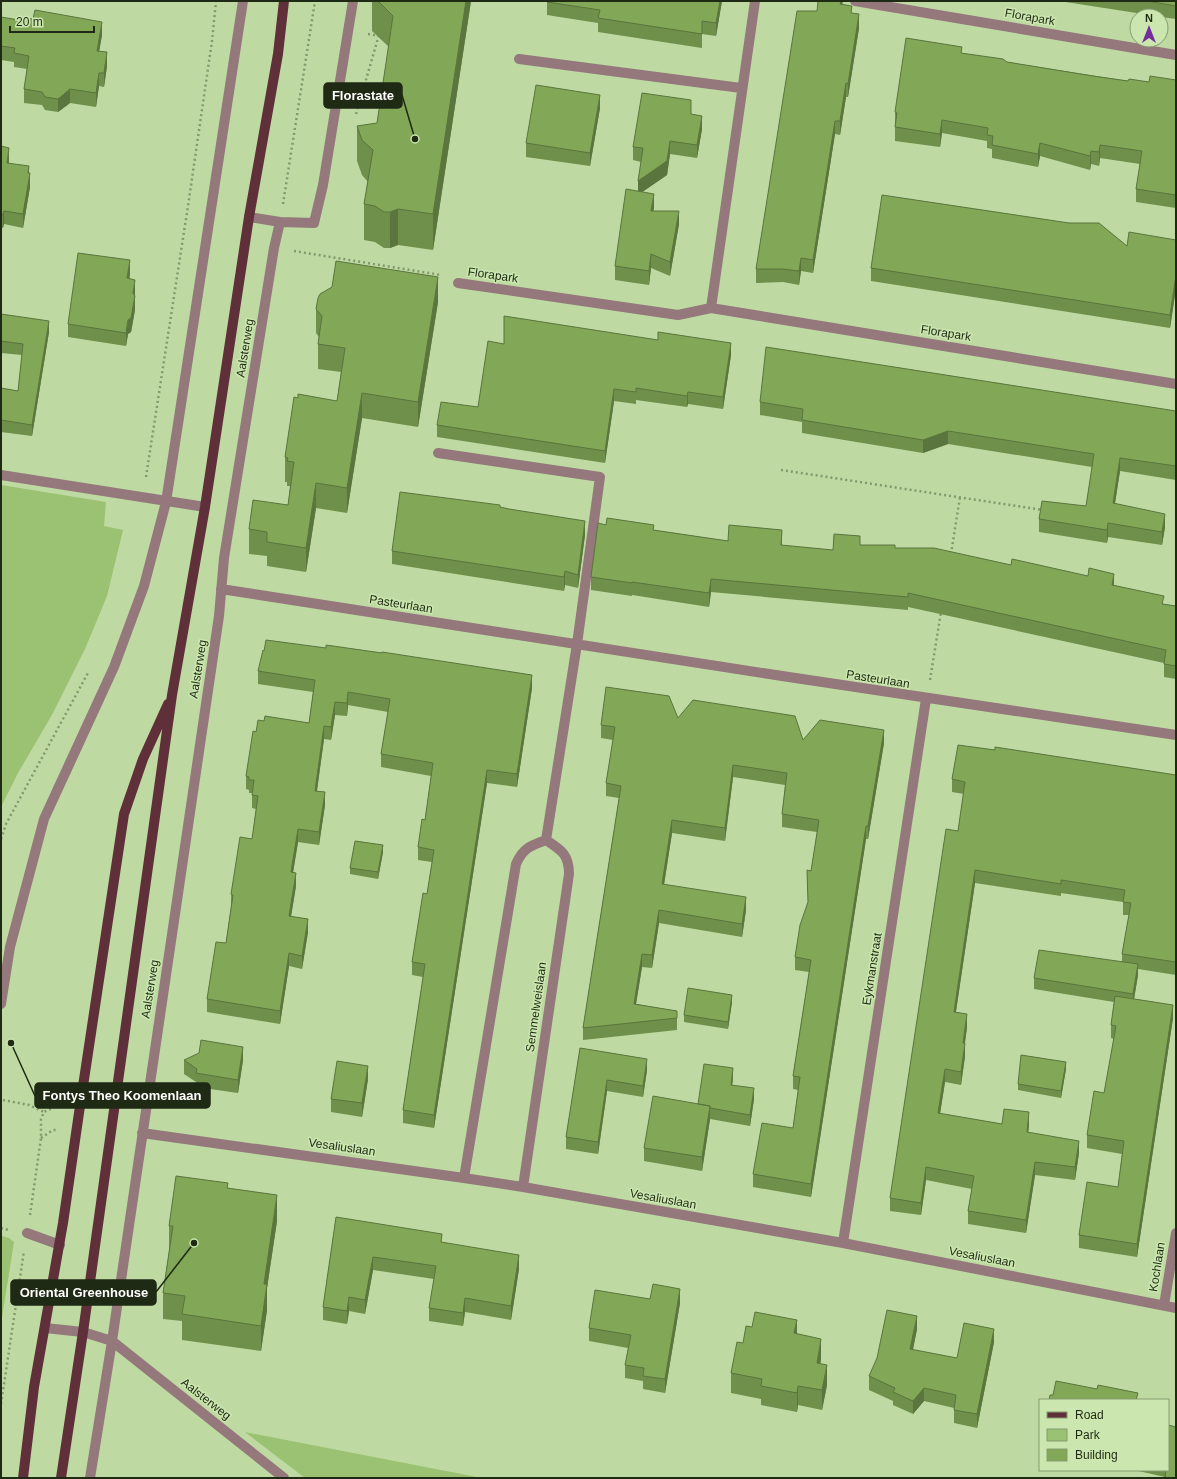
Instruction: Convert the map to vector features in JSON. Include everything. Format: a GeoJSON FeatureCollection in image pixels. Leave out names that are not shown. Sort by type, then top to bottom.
{"type":"FeatureCollection","features":[{"type":"Feature","properties":{"kind":"main road","name":"Aalsterweg"},"geometry":{"type":"LineString","coordinates":[[60,1478],[83,1332],[172,695],[205,507],[249,217],[278,54],[284,1]]}},
{"type":"Feature","properties":{"kind":"main road","name":"Aalsterweg"},"geometry":{"type":"LineString","coordinates":[[23,1478],[34,1387],[60,1245],[124,814],[143,758],[172,695]]}},
{"type":"Feature","properties":{"kind":"street"},"geometry":{"type":"LineString","coordinates":[[1,1004],[10,947],[44,819],[114,667],[144,586],[166,502],[242,1]]}},
{"type":"Feature","properties":{"kind":"street"},"geometry":{"type":"LineString","coordinates":[[249,217],[280,222],[314,223],[323,185],[353,1]]}},
{"type":"Feature","properties":{"kind":"street"},"geometry":{"type":"LineString","coordinates":[[711,308],[741,88],[755,1]]}},
{"type":"Feature","properties":{"kind":"street","name":"Florapark"},"geometry":{"type":"LineString","coordinates":[[855,1],[1176,55]]}},
{"type":"Feature","properties":{"kind":"street"},"geometry":{"type":"LineString","coordinates":[[519,59],[741,88]]}},
{"type":"Feature","properties":{"kind":"street","name":"Aalsterweg"},"geometry":{"type":"LineString","coordinates":[[90,1478],[112,1341],[219,616],[224,558],[274,248],[280,222]]}},
{"type":"Feature","properties":{"kind":"street","name":"Florapark"},"geometry":{"type":"LineString","coordinates":[[458,283],[678,315],[711,308],[1176,384]]}},
{"type":"Feature","properties":{"kind":"street"},"geometry":{"type":"LineString","coordinates":[[438,454],[600,477],[577,644],[546,840],[527,848],[520,855],[516,864],[464,1178]]}},
{"type":"Feature","properties":{"kind":"street"},"geometry":{"type":"LineString","coordinates":[[1,475],[205,507]]}},
{"type":"Feature","properties":{"kind":"street","name":"Pasteurlaan"},"geometry":{"type":"LineString","coordinates":[[221,590],[926,699],[1176,736]]}},
{"type":"Feature","properties":{"kind":"street","name":"Eykmanstraat"},"geometry":{"type":"LineString","coordinates":[[843,1243],[926,699]]}},
{"type":"Feature","properties":{"kind":"street","name":"Semmelweislaan"},"geometry":{"type":"LineString","coordinates":[[523,1188],[569,874],[569,865],[566,857],[561,850],[546,840]]}},
{"type":"Feature","properties":{"kind":"street","name":"Vesaliuslaan"},"geometry":{"type":"LineString","coordinates":[[142,1132],[464,1178],[523,1188],[843,1243],[1176,1308]]}},
{"type":"Feature","properties":{"kind":"street"},"geometry":{"type":"LineString","coordinates":[[27,1233],[60,1245]]}},
{"type":"Feature","properties":{"kind":"street","name":"Kochlaan"},"geometry":{"type":"LineString","coordinates":[[1164,1305],[1176,1233]]}},
{"type":"Feature","properties":{"kind":"street","name":"Aalsterweg"},"geometry":{"type":"LineString","coordinates":[[45,1328],[83,1332],[112,1341],[284,1478]]}},
{"type":"Feature","properties":{"kind":"path"},"geometry":{"type":"LineString","coordinates":[[142,497],[188,206],[212,41],[216,1]]}},
{"type":"Feature","properties":{"kind":"path"},"geometry":{"type":"LineString","coordinates":[[280,222],[315,1]]}},
{"type":"Feature","properties":{"kind":"path"},"geometry":{"type":"LineString","coordinates":[[379,36],[380,29]]}},
{"type":"Feature","properties":{"kind":"path","name":"Florapark"},"geometry":{"type":"LineString","coordinates":[[274,248],[454,277],[458,283]]}},
{"type":"Feature","properties":{"kind":"path"},"geometry":{"type":"LineString","coordinates":[[781,470],[1045,510]]}},
{"type":"Feature","properties":{"kind":"path"},"geometry":{"type":"LineString","coordinates":[[950,559],[960,497]]}},
{"type":"Feature","properties":{"kind":"path"},"geometry":{"type":"LineString","coordinates":[[926,699],[942,606]]}},
{"type":"Feature","properties":{"kind":"path"},"geometry":{"type":"LineString","coordinates":[[1,839],[6,824],[91,667]]}},
{"type":"Feature","properties":{"kind":"path"},"geometry":{"type":"LineString","coordinates":[[3,1100],[29,1105],[44,1112]]}},
{"type":"Feature","properties":{"kind":"path"},"geometry":{"type":"LineString","coordinates":[[1,1404],[41,1138]]}},
{"type":"Feature","properties":{"kind":"green space"},"geometry":{"type":"Polygon","coordinates":[[[1,485],[106,502],[104,526],[123,530],[107,596],[85,649],[53,713],[18,773],[1,807],[1,485]]]}},
{"type":"Feature","properties":{"kind":"green space"},"geometry":{"type":"Polygon","coordinates":[[[2,1236],[9,1238],[14,1242],[1,1324],[1,1243],[2,1236]]]}},
{"type":"Feature","properties":{"kind":"green space"},"geometry":{"type":"Polygon","coordinates":[[[245,1432],[482,1478],[305,1478],[245,1432]]]}},
{"type":"Feature","properties":{"kind":"building"},"geometry":{"type":"Polygon","coordinates":[[[378,1],[466,1],[433,214],[398,209],[390,212],[384,212],[375,206],[364,204],[373,150],[362,140],[357,126],[377,123],[393,16],[378,1]]]}},
{"type":"Feature","properties":{"kind":"building"},"geometry":{"type":"Polygon","coordinates":[[[547,1],[720,1],[716,23],[702,21],[702,34],[598,18],[600,10],[547,1]]]}},
{"type":"Feature","properties":{"kind":"building"},"geometry":{"type":"Polygon","coordinates":[[[818,1],[841,1],[840,4],[852,6],[851,13],[859,14],[848,84],[846,83],[840,121],[835,121],[813,260],[801,258],[799,271],[783,269],[756,269],[797,11],[817,11],[818,1]]]}},
{"type":"Feature","properties":{"kind":"building"},"geometry":{"type":"Polygon","coordinates":[[[1147,1],[1176,1],[1176,6],[1147,1]]]}},
{"type":"Feature","properties":{"kind":"building"},"geometry":{"type":"Polygon","coordinates":[[[35,10],[102,22],[97,51],[107,52],[104,73],[99,73],[96,93],[70,89],[58,99],[45,97],[42,92],[24,89],[29,56],[14,53],[15,48],[1,46],[1,17],[19,20],[20,18],[33,19],[35,10]]]}},
{"type":"Feature","properties":{"kind":"building"},"geometry":{"type":"Polygon","coordinates":[[[906,38],[962,47],[961,53],[1003,59],[1007,62],[1093,76],[1128,81],[1129,79],[1149,82],[1150,76],[1176,80],[1176,195],[1136,189],[1142,151],[1100,145],[1099,152],[1091,151],[1090,156],[1040,143],[1038,154],[992,145],[993,136],[987,135],[988,128],[942,120],[940,134],[895,127],[897,113],[895,112],[906,38]]]}},
{"type":"Feature","properties":{"kind":"building"},"geometry":{"type":"Polygon","coordinates":[[[536,85],[600,95],[590,153],[526,143],[536,85]]]}},
{"type":"Feature","properties":{"kind":"building"},"geometry":{"type":"Polygon","coordinates":[[[642,93],[691,100],[691,114],[702,116],[697,145],[670,141],[667,161],[638,181],[643,148],[633,147],[642,93]]]}},
{"type":"Feature","properties":{"kind":"building"},"geometry":{"type":"Polygon","coordinates":[[[1,146],[9,148],[7,163],[29,166],[28,173],[30,173],[23,214],[4,211],[3,215],[1,214],[1,146]]]}},
{"type":"Feature","properties":{"kind":"building"},"geometry":{"type":"Polygon","coordinates":[[[626,189],[654,194],[651,211],[679,211],[670,262],[651,254],[649,271],[615,266],[626,189]]]}},
{"type":"Feature","properties":{"kind":"building"},"geometry":{"type":"Polygon","coordinates":[[[882,195],[1069,223],[1099,223],[1127,246],[1129,232],[1176,240],[1176,275],[1170,315],[871,268],[882,195]]]}},
{"type":"Feature","properties":{"kind":"building"},"geometry":{"type":"Polygon","coordinates":[[[78,253],[130,260],[127,278],[135,280],[133,293],[135,296],[131,318],[128,320],[126,333],[68,324],[78,253]]]}},
{"type":"Feature","properties":{"kind":"building"},"geometry":{"type":"Polygon","coordinates":[[[336,261],[438,277],[418,402],[362,393],[347,488],[316,483],[306,548],[267,542],[267,532],[249,529],[253,500],[288,505],[294,462],[287,461],[288,458],[285,457],[294,397],[298,398],[298,394],[337,401],[345,348],[318,344],[322,316],[316,309],[320,294],[332,287],[336,261]]]}},
{"type":"Feature","properties":{"kind":"building"},"geometry":{"type":"Polygon","coordinates":[[[1,314],[49,321],[32,425],[1,420],[1,388],[18,391],[23,344],[1,341],[1,314]]]}},
{"type":"Feature","properties":{"kind":"building"},"geometry":{"type":"Polygon","coordinates":[[[504,316],[658,340],[658,332],[731,343],[723,397],[688,392],[687,396],[636,388],[636,392],[614,389],[605,451],[437,425],[441,402],[478,407],[488,341],[504,344],[504,316]]]}},
{"type":"Feature","properties":{"kind":"building"},"geometry":{"type":"Polygon","coordinates":[[[766,347],[1176,411],[1176,466],[1120,458],[1113,503],[1165,514],[1162,532],[1108,523],[1107,530],[1039,519],[1042,501],[1086,506],[1094,454],[948,431],[923,440],[802,420],[803,409],[760,402],[766,347]]]}},
{"type":"Feature","properties":{"kind":"building"},"geometry":{"type":"Polygon","coordinates":[[[400,492],[500,505],[500,507],[509,509],[585,521],[578,575],[565,571],[564,577],[392,551],[400,492]]]}},
{"type":"Feature","properties":{"kind":"building"},"geometry":{"type":"Polygon","coordinates":[[[607,518],[654,525],[653,530],[728,541],[729,525],[782,530],[781,545],[833,550],[834,534],[860,536],[860,545],[895,545],[895,548],[934,548],[1011,565],[1012,559],[1088,576],[1089,568],[1114,574],[1112,585],[1164,596],[1162,604],[1176,606],[1176,666],[1164,664],[1166,650],[908,593],[908,597],[711,579],[709,593],[591,577],[598,523],[606,525],[607,518]]]}},
{"type":"Feature","properties":{"kind":"building"},"geometry":{"type":"Polygon","coordinates":[[[266,640],[326,648],[326,645],[382,652],[532,675],[517,774],[487,770],[434,1115],[403,1110],[425,964],[412,962],[423,893],[427,894],[434,850],[418,847],[422,819],[425,820],[433,763],[381,754],[390,699],[348,692],[347,703],[335,702],[331,727],[324,726],[315,791],[325,792],[319,832],[298,829],[291,872],[296,873],[289,916],[308,919],[302,956],[289,953],[280,1011],[207,999],[216,942],[226,943],[233,895],[231,894],[240,837],[252,839],[258,796],[252,795],[254,780],[249,780],[249,777],[246,776],[253,731],[256,732],[258,720],[264,721],[265,716],[309,723],[315,680],[258,671],[266,640]]]}},
{"type":"Feature","properties":{"kind":"building"},"geometry":{"type":"Polygon","coordinates":[[[606,687],[669,696],[678,718],[693,700],[795,716],[803,740],[820,720],[884,730],[868,826],[866,826],[811,1184],[753,1174],[762,1123],[793,1128],[800,1077],[793,1076],[811,960],[795,957],[800,925],[808,902],[807,870],[811,871],[819,820],[782,814],[787,773],[733,765],[725,828],[672,820],[662,884],[746,897],[742,924],[659,910],[652,955],[642,954],[634,1004],[677,1011],[677,1018],[583,1028],[621,786],[606,783],[615,727],[601,725],[606,687]]]}},
{"type":"Feature","properties":{"kind":"building"},"geometry":{"type":"Polygon","coordinates":[[[958,745],[995,750],[995,747],[1176,775],[1176,962],[1122,954],[1131,903],[1123,902],[1125,890],[1061,880],[1061,884],[975,870],[954,1012],[967,1014],[961,1072],[945,1069],[938,1113],[1002,1124],[1004,1109],[1029,1112],[1027,1132],[1079,1141],[1075,1167],[1035,1162],[1026,1220],[968,1211],[974,1176],[926,1167],[921,1203],[890,1198],[946,829],[958,831],[965,782],[952,779],[958,745]]]}},
{"type":"Feature","properties":{"kind":"building"},"geometry":{"type":"Polygon","coordinates":[[[355,841],[383,845],[378,872],[350,868],[355,841]]]}},
{"type":"Feature","properties":{"kind":"building"},"geometry":{"type":"Polygon","coordinates":[[[1039,950],[1138,964],[1133,994],[1034,978],[1039,950]]]}},
{"type":"Feature","properties":{"kind":"building"},"geometry":{"type":"Polygon","coordinates":[[[688,988],[732,995],[728,1022],[684,1015],[688,988]]]}},
{"type":"Feature","properties":{"kind":"building"},"geometry":{"type":"Polygon","coordinates":[[[1115,996],[1173,1005],[1137,1244],[1079,1235],[1087,1182],[1118,1187],[1124,1141],[1087,1135],[1094,1091],[1104,1093],[1116,1026],[1111,1025],[1115,996]]]}},
{"type":"Feature","properties":{"kind":"building"},"geometry":{"type":"Polygon","coordinates":[[[201,1040],[243,1047],[238,1080],[196,1073],[197,1069],[184,1060],[199,1053],[201,1040]]]}},
{"type":"Feature","properties":{"kind":"building"},"geometry":{"type":"Polygon","coordinates":[[[580,1048],[647,1059],[643,1086],[607,1080],[598,1142],[566,1137],[580,1048]]]}},
{"type":"Feature","properties":{"kind":"building"},"geometry":{"type":"Polygon","coordinates":[[[1021,1055],[1066,1062],[1061,1091],[1018,1084],[1021,1055]]]}},
{"type":"Feature","properties":{"kind":"building"},"geometry":{"type":"Polygon","coordinates":[[[337,1061],[368,1066],[362,1103],[331,1099],[337,1061]]]}},
{"type":"Feature","properties":{"kind":"building"},"geometry":{"type":"Polygon","coordinates":[[[704,1064],[733,1068],[731,1085],[754,1088],[750,1115],[710,1108],[710,1106],[698,1104],[704,1064]]]}},
{"type":"Feature","properties":{"kind":"building"},"geometry":{"type":"Polygon","coordinates":[[[653,1096],[710,1106],[702,1157],[644,1148],[653,1096]]]}},
{"type":"Feature","properties":{"kind":"building"},"geometry":{"type":"Polygon","coordinates":[[[176,1176],[228,1183],[227,1188],[277,1195],[264,1284],[267,1284],[261,1326],[182,1314],[185,1296],[163,1293],[173,1226],[169,1226],[176,1176]]]}},
{"type":"Feature","properties":{"kind":"building"},"geometry":{"type":"Polygon","coordinates":[[[336,1217],[442,1234],[441,1242],[519,1255],[511,1306],[465,1298],[463,1313],[429,1308],[436,1266],[373,1257],[365,1300],[349,1297],[347,1311],[323,1307],[336,1217]]]}},
{"type":"Feature","properties":{"kind":"building"},"geometry":{"type":"Polygon","coordinates":[[[653,1284],[680,1289],[665,1379],[643,1376],[644,1368],[625,1365],[631,1335],[589,1328],[595,1290],[650,1299],[653,1284]]]}},
{"type":"Feature","properties":{"kind":"building"},"geometry":{"type":"Polygon","coordinates":[[[887,1310],[917,1316],[910,1349],[957,1358],[964,1323],[994,1329],[977,1414],[954,1410],[956,1395],[924,1388],[913,1401],[893,1392],[895,1388],[869,1376],[877,1358],[887,1310]]]}},
{"type":"Feature","properties":{"kind":"building"},"geometry":{"type":"Polygon","coordinates":[[[755,1312],[797,1320],[794,1333],[821,1339],[817,1363],[827,1365],[822,1390],[798,1386],[797,1393],[761,1386],[762,1379],[731,1373],[737,1342],[743,1343],[746,1326],[752,1327],[755,1312]]]}},
{"type":"Feature","properties":{"kind":"building"},"geometry":{"type":"Polygon","coordinates":[[[1056,1381],[1097,1389],[1098,1385],[1138,1393],[1136,1399],[1049,1399],[1050,1395],[1053,1395],[1056,1381]]]}},
{"type":"Feature","properties":{"kind":"building"},"geometry":{"type":"Polygon","coordinates":[[[1169,1425],[1176,1427],[1176,1478],[1165,1477],[1166,1471],[1169,1471],[1169,1425]]]}},
{"type":"Feature","properties":{"kind":"place","name":"Florastate"},"geometry":{"type":"Point","coordinates":[415,139]}},
{"type":"Feature","properties":{"kind":"place","name":"Fontys Theo Koomenlaan"},"geometry":{"type":"Point","coordinates":[11,1043]}},
{"type":"Feature","properties":{"kind":"place","name":"Oriental Greenhouse"},"geometry":{"type":"Point","coordinates":[194,1243]}}]}
